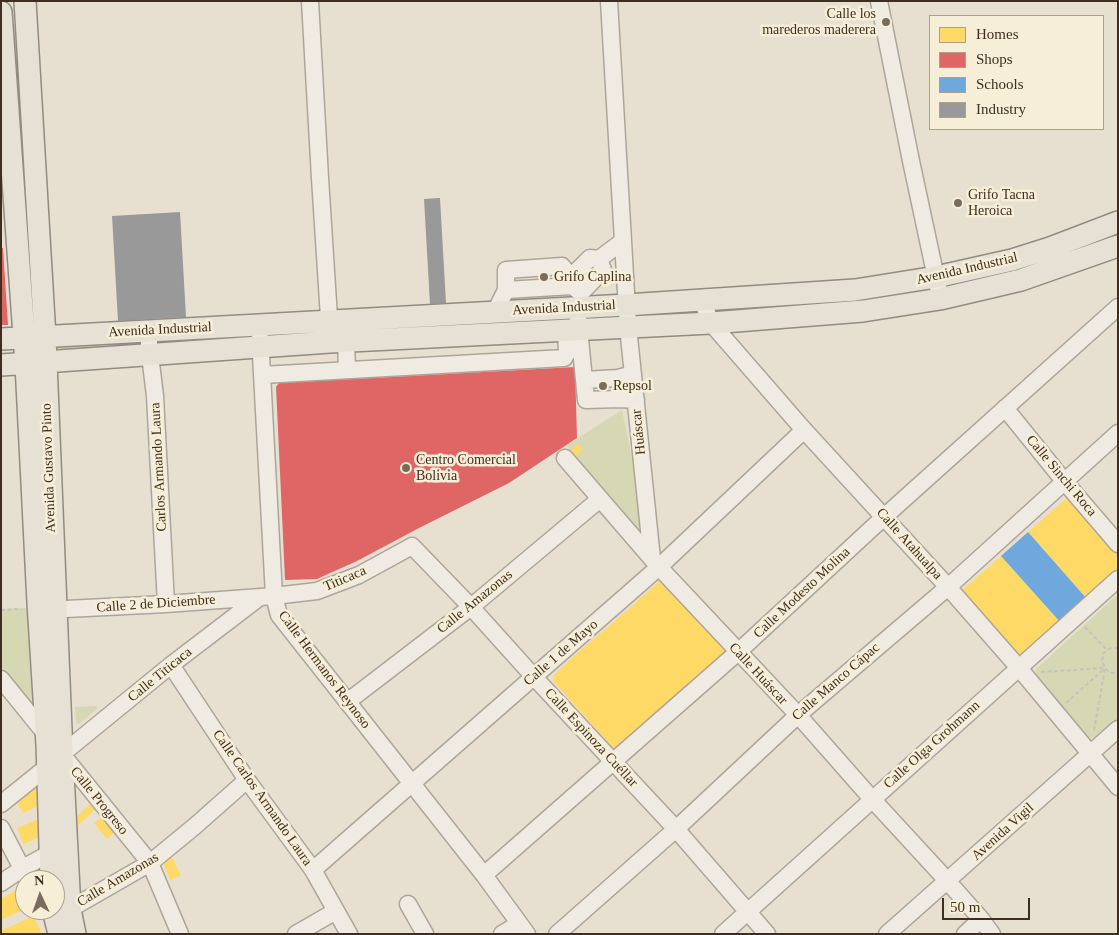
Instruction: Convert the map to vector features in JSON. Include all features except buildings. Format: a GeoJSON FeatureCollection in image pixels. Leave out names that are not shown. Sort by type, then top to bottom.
{"type":"FeatureCollection","features":[{"type":"Feature","properties":{"kind":"main road","name":"Avenida Gustavo Pinto"},"geometry":{"type":"LineString","coordinates":[[25,1],[34,337]]}},
{"type":"Feature","properties":{"kind":"main road","name":"Avenida Gustavo Pinto"},"geometry":{"type":"LineString","coordinates":[[1,12],[36,364],[46,734],[54,761],[51,870]]}},
{"type":"Feature","properties":{"kind":"main road","name":"Avenida Industrial"},"geometry":{"type":"LineString","coordinates":[[1,339],[626,305],[855,290],[936,277],[1012,260],[1050,248],[1118,222]]}},
{"type":"Feature","properties":{"kind":"main road","name":"Avenida Industrial"},"geometry":{"type":"LineString","coordinates":[[1,366],[338,342],[628,327],[864,311],[940,299],[1021,280],[1118,246]]}},
{"type":"Feature","properties":{"kind":"main road"},"geometry":{"type":"LineString","coordinates":[[768,296],[769,318]]}},
{"type":"Feature","properties":{"kind":"main road"},"geometry":{"type":"LineString","coordinates":[[482,335],[490,312]]}},
{"type":"Feature","properties":{"kind":"main road","name":"Avenida Gustavo Pinto"},"geometry":{"type":"LineString","coordinates":[[44,609],[54,761],[56,870]]}},
{"type":"Feature","properties":{"kind":"main road","name":"Avenida Gustavo Pinto"},"geometry":{"type":"LineString","coordinates":[[61,920],[75,934]]}},
{"type":"Feature","properties":{"kind":"street"},"geometry":{"type":"LineString","coordinates":[[310,1],[330,321],[347,370]]}},
{"type":"Feature","properties":{"kind":"street","name":"Huáscar"},"geometry":{"type":"LineString","coordinates":[[608,1],[628,327],[625,388],[656,563]]}},
{"type":"Feature","properties":{"kind":"street"},"geometry":{"type":"LineString","coordinates":[[879,1],[940,299]]}},
{"type":"Feature","properties":{"kind":"street"},"geometry":{"type":"LineString","coordinates":[[490,312],[506,290],[571,281],[581,293],[603,270],[599,259],[623,241]]}},
{"type":"Feature","properties":{"kind":"street","name":"Calle Atahualpa"},"geometry":{"type":"LineString","coordinates":[[702,300],[711,322],[804,430],[948,587],[1019,668],[1118,787]]}},
{"type":"Feature","properties":{"kind":"street"},"geometry":{"type":"LineString","coordinates":[[262,374],[564,358],[567,353],[577,307]]}},
{"type":"Feature","properties":{"kind":"street","name":"Calle Modesto Molina"},"geometry":{"type":"LineString","coordinates":[[484,876],[738,652],[884,517],[1118,307]]}},
{"type":"Feature","properties":{"kind":"street","name":"Calle Hermanos Reynoso"},"geometry":{"type":"LineString","coordinates":[[259,325],[262,374],[267,596],[346,702],[484,876],[523,929]]}},
{"type":"Feature","properties":{"kind":"street"},"geometry":{"type":"LineString","coordinates":[[572,330],[584,386],[625,388]]}},
{"type":"Feature","properties":{"kind":"street","name":"Carlos Armando Laura"},"geometry":{"type":"LineString","coordinates":[[148,331],[155,396],[166,604]]}},
{"type":"Feature","properties":{"kind":"street"},"geometry":{"type":"LineString","coordinates":[[478,363],[482,335]]}},
{"type":"Feature","properties":{"kind":"street","name":"Calle Sinchi Roca"},"geometry":{"type":"LineString","coordinates":[[1005,408],[1118,544]]}},
{"type":"Feature","properties":{"kind":"street","name":"Calle 1 de Mayo"},"geometry":{"type":"LineString","coordinates":[[313,870],[534,677],[656,563],[804,430]]}},
{"type":"Feature","properties":{"kind":"street","name":"Calle Manco Cápac"},"geometry":{"type":"LineString","coordinates":[[557,934],[676,829],[798,715],[948,587],[1118,433]]}},
{"type":"Feature","properties":{"kind":"street","name":"Calle Huáscar"},"geometry":{"type":"LineString","coordinates":[[565,458],[656,563],[798,715],[948,881],[992,934]]}},
{"type":"Feature","properties":{"kind":"street","name":"Calle Amazonas"},"geometry":{"type":"LineString","coordinates":[[346,702],[471,607],[600,499]]}},
{"type":"Feature","properties":{"kind":"street","name":"Titicaca"},"geometry":{"type":"LineString","coordinates":[[267,596],[317,591],[359,575],[412,546]]}},
{"type":"Feature","properties":{"kind":"street","name":"Calle Espinoza Cuéllar"},"geometry":{"type":"LineString","coordinates":[[412,546],[471,607],[612,762],[676,829],[767,934]]}},
{"type":"Feature","properties":{"kind":"street","name":"Calle Olga Grohmann"},"geometry":{"type":"LineString","coordinates":[[723,934],[1118,579]]}},
{"type":"Feature","properties":{"kind":"street","name":"Calle 2 de Diciembre"},"geometry":{"type":"LineString","coordinates":[[44,609],[166,604],[267,596]]}},
{"type":"Feature","properties":{"kind":"street","name":"Calle Titicaca"},"geometry":{"type":"LineString","coordinates":[[1,804],[171,665],[267,596]]}},
{"type":"Feature","properties":{"kind":"street","name":"Calle Carlos Armando Laura"},"geometry":{"type":"LineString","coordinates":[[171,665],[247,780],[313,870],[349,934]]}},
{"type":"Feature","properties":{"kind":"street"},"geometry":{"type":"LineString","coordinates":[[1,679],[46,734]]}},
{"type":"Feature","properties":{"kind":"street","name":"Avenida Vigil"},"geometry":{"type":"LineString","coordinates":[[887,934],[1118,730]]}},
{"type":"Feature","properties":{"kind":"street","name":"Calle Progreso"},"geometry":{"type":"LineString","coordinates":[[54,761],[150,863],[180,934]]}},
{"type":"Feature","properties":{"kind":"street","name":"Calle Amazonas"},"geometry":{"type":"LineString","coordinates":[[65,911],[150,863],[247,780]]}},
{"type":"Feature","properties":{"kind":"street"},"geometry":{"type":"LineString","coordinates":[[1,828],[23,870]]}},
{"type":"Feature","properties":{"kind":"street"},"geometry":{"type":"LineString","coordinates":[[30,870],[50,853]]}},
{"type":"Feature","properties":{"kind":"street"},"geometry":{"type":"LineString","coordinates":[[1,883],[15,878]]}},
{"type":"Feature","properties":{"kind":"street"},"geometry":{"type":"LineString","coordinates":[[408,904],[425,934]]}},
{"type":"Feature","properties":{"kind":"street"},"geometry":{"type":"LineString","coordinates":[[296,934],[336,911]]}},
{"type":"Feature","properties":{"kind":"street"},"geometry":{"type":"LineString","coordinates":[[965,934],[981,919]]}},
{"type":"Feature","properties":{"kind":"street"},"geometry":{"type":"LineString","coordinates":[[502,934],[523,929]]}},
{"type":"Feature","properties":{"kind":"path"},"geometry":{"type":"LineString","coordinates":[[1,610],[44,609]]}},
{"type":"Feature","properties":{"kind":"path"},"geometry":{"type":"LineString","coordinates":[[1085,627],[1107,650]]}},
{"type":"Feature","properties":{"kind":"path"},"geometry":{"type":"LineString","coordinates":[[1118,648],[1107,650],[1102,657],[1105,668],[1112,673],[1118,673]]}},
{"type":"Feature","properties":{"kind":"path"},"geometry":{"type":"LineString","coordinates":[[1040,677],[1038,672],[1105,668]]}},
{"type":"Feature","properties":{"kind":"path"},"geometry":{"type":"LineString","coordinates":[[1064,704],[1105,668]]}},
{"type":"Feature","properties":{"kind":"path"},"geometry":{"type":"LineString","coordinates":[[1101,730],[1094,734],[1105,668]]}},
{"type":"Feature","properties":{"kind":"green space"},"geometry":{"type":"Polygon","coordinates":[[[142,342],[142,347],[57,355],[54,349],[58,343],[142,342]]]}},
{"type":"Feature","properties":{"kind":"green space"},"geometry":{"type":"Polygon","coordinates":[[[622,410],[635,471],[640,529],[635,530],[567,445],[622,410]]]}},
{"type":"Feature","properties":{"kind":"green space"},"geometry":{"type":"Polygon","coordinates":[[[1118,594],[1118,720],[1097,738],[1089,738],[1035,675],[1036,669],[1118,594]]]}},
{"type":"Feature","properties":{"kind":"green space"},"geometry":{"type":"Polygon","coordinates":[[[28,608],[34,708],[1,667],[1,609],[28,608]]]}},
{"type":"Feature","properties":{"kind":"green space"},"geometry":{"type":"Polygon","coordinates":[[[96,706],[97,709],[79,724],[76,723],[75,707],[96,706]]]}},
{"type":"Feature","properties":{"kind":"place","name":"Calle los marederos maderera"},"geometry":{"type":"Point","coordinates":[886,22]}},
{"type":"Feature","properties":{"kind":"place","name":"Grifo Tacna Heroica"},"geometry":{"type":"Point","coordinates":[958,203]}},
{"type":"Feature","properties":{"kind":"place","name":"Grifo Caplina"},"geometry":{"type":"Point","coordinates":[544,277]}},
{"type":"Feature","properties":{"kind":"place","name":"Repsol"},"geometry":{"type":"Point","coordinates":[603,386]}},
{"type":"Feature","properties":{"kind":"place","name":"Centro Comercial Bolivia"},"geometry":{"type":"Point","coordinates":[406,468]}}]}
